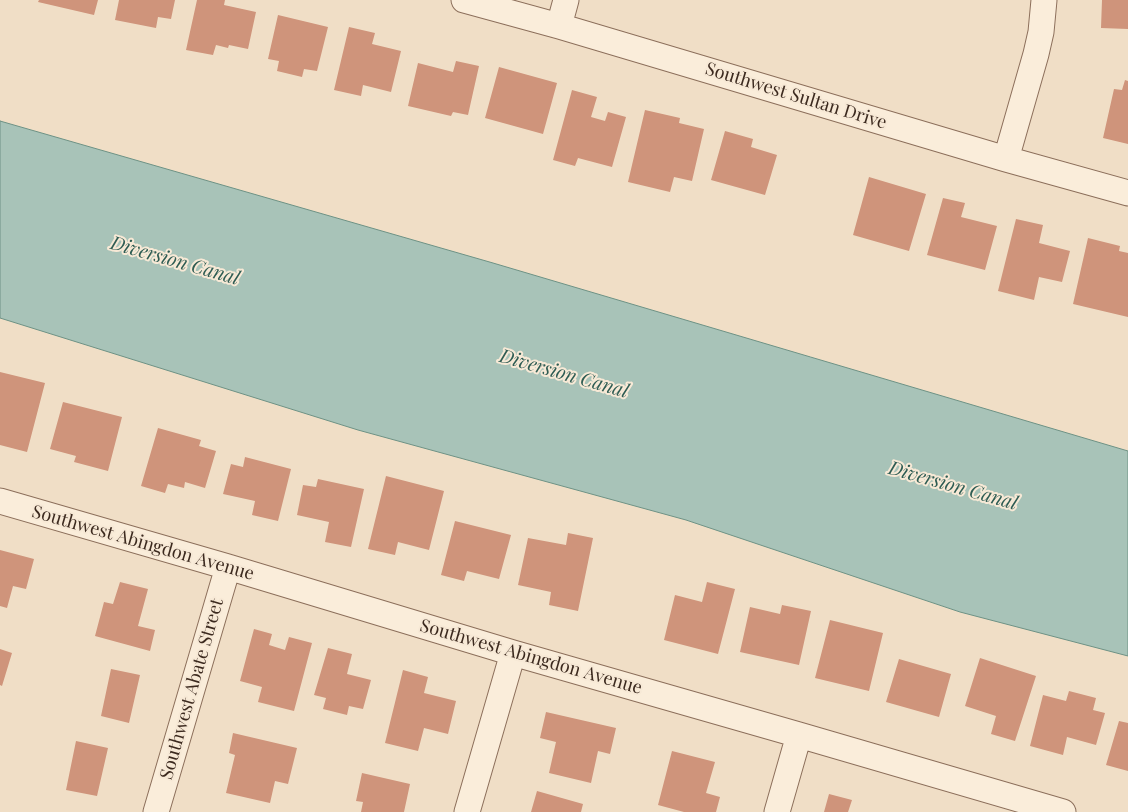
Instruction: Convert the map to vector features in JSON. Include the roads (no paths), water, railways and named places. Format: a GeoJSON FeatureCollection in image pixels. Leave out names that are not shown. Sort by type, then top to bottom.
{"type":"FeatureCollection","features":[{"type":"Feature","properties":{"kind":"street","name":"Southwest Sultan Drive"},"geometry":{"type":"LineString","coordinates":[[464,0],[559,26],[1006,159],[1128,193]]}},
{"type":"Feature","properties":{"kind":"street"},"geometry":{"type":"LineString","coordinates":[[559,26],[566,0]]}},
{"type":"Feature","properties":{"kind":"street"},"geometry":{"type":"LineString","coordinates":[[1006,159],[1036,54],[1041,32],[1044,0]]}},
{"type":"Feature","properties":{"kind":"street","name":"Southwest Abingdon Avenue"},"geometry":{"type":"LineString","coordinates":[[0,501],[228,567],[513,654],[1063,812]]}},
{"type":"Feature","properties":{"kind":"street","name":"Southwest Abate Street"},"geometry":{"type":"LineString","coordinates":[[156,812],[228,567]]}},
{"type":"Feature","properties":{"kind":"street"},"geometry":{"type":"LineString","coordinates":[[467,812],[513,654]]}},
{"type":"Feature","properties":{"kind":"street"},"geometry":{"type":"LineString","coordinates":[[777,812],[799,735]]}},
{"type":"Feature","properties":{"kind":"water","name":"Diversion Canal"},"geometry":{"type":"Polygon","coordinates":[[[0,121],[493,263],[1128,451],[1128,656],[960,612],[686,520],[358,430],[0,318],[0,121]]]}}]}
